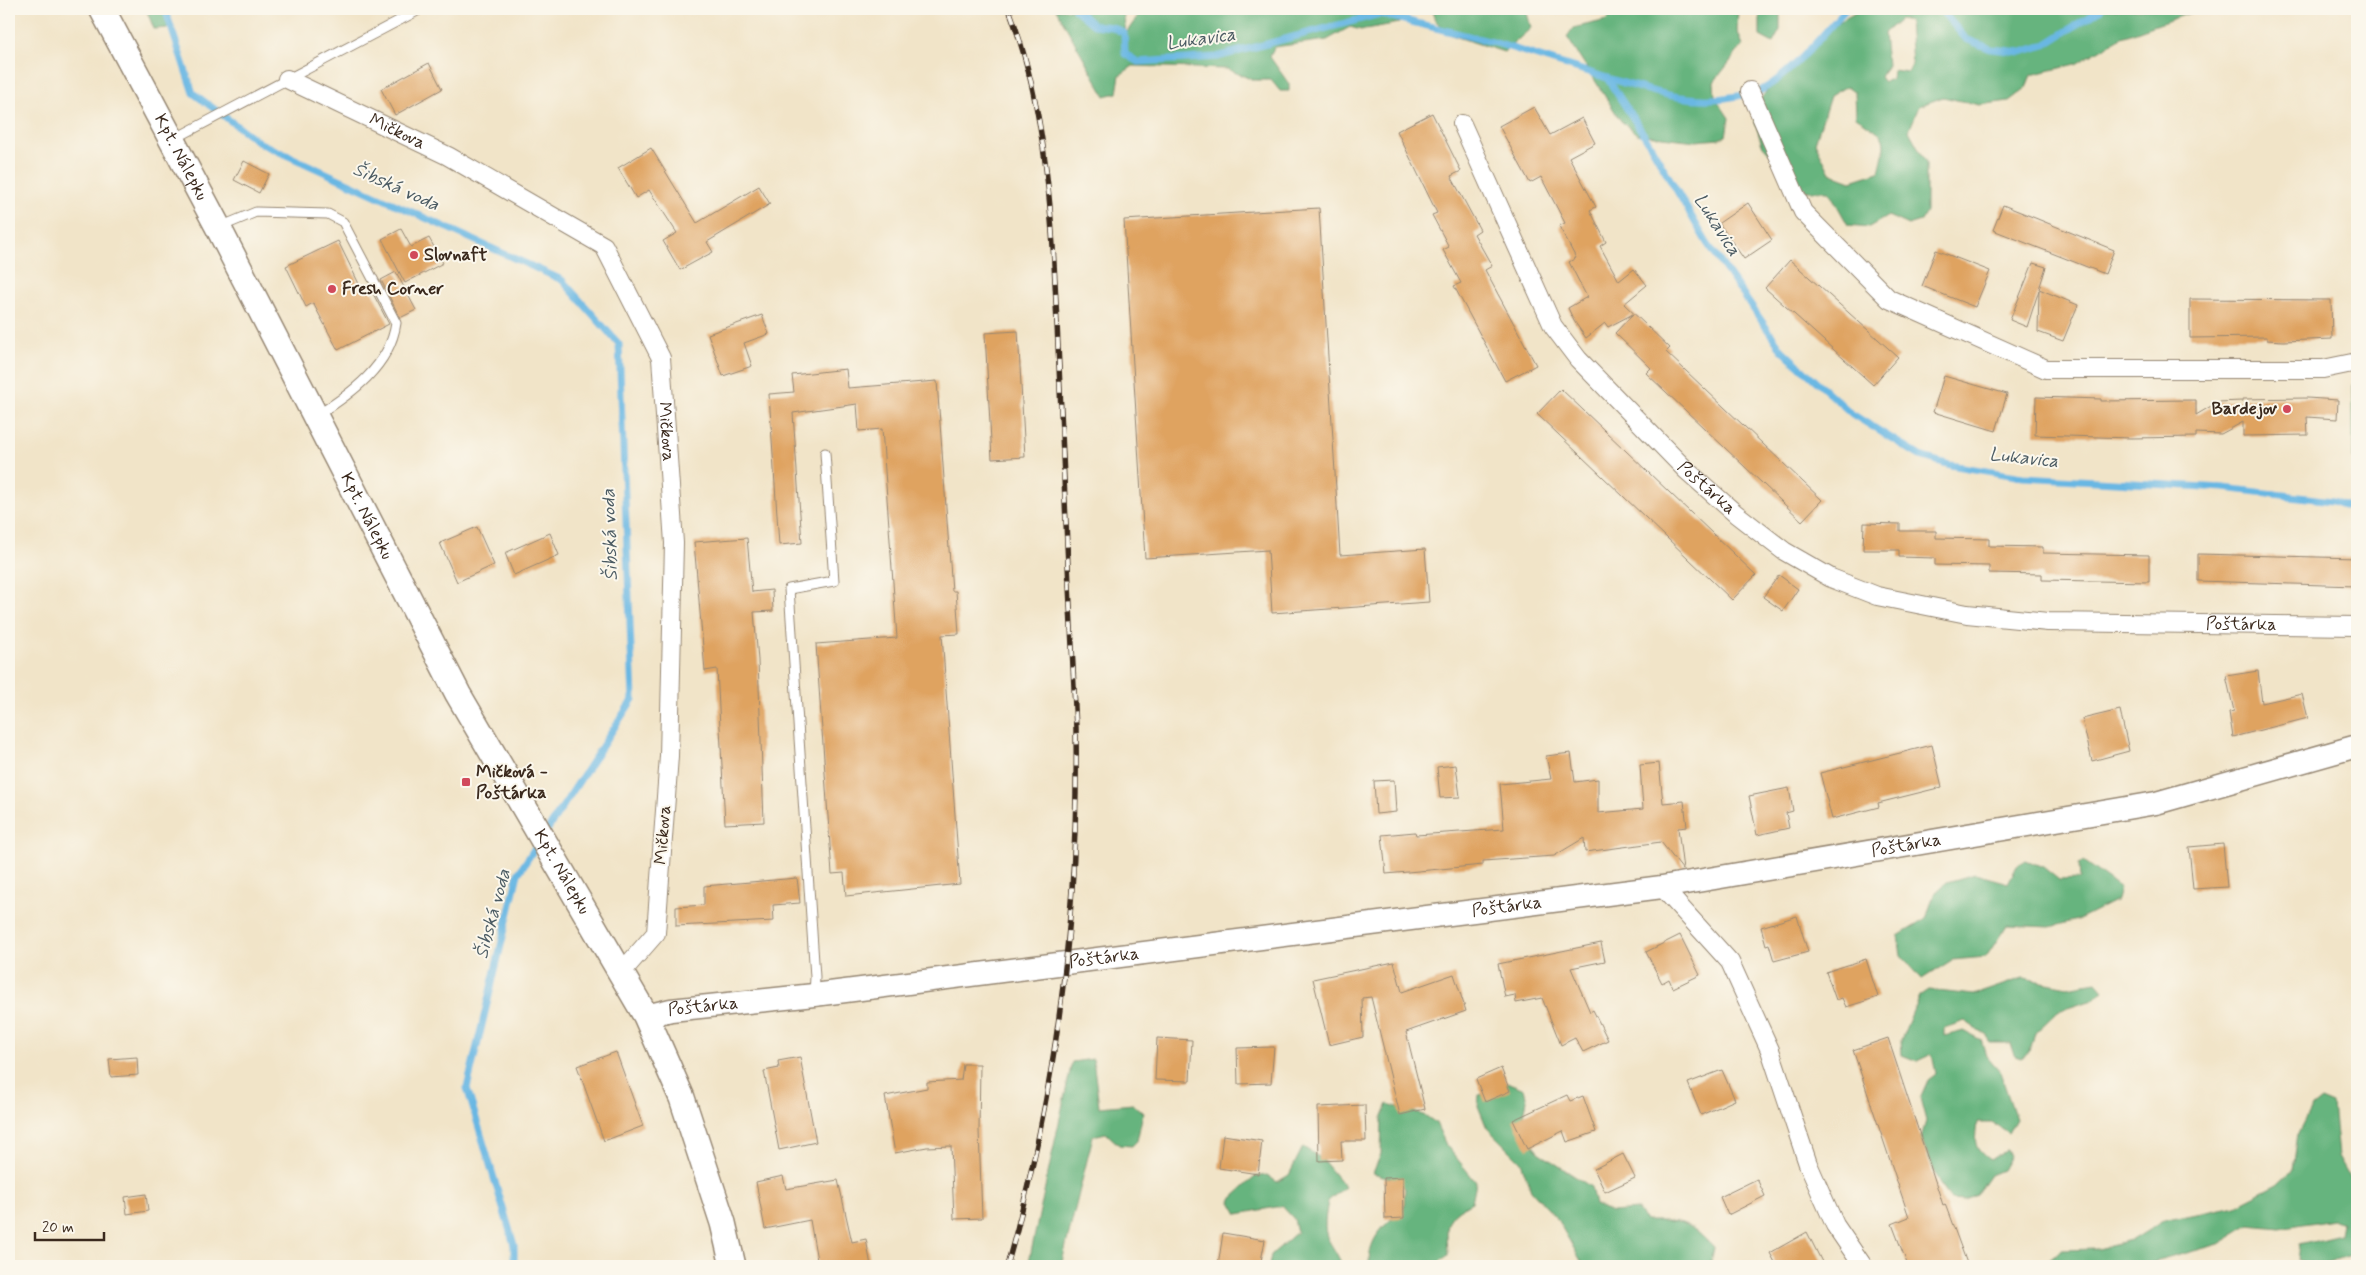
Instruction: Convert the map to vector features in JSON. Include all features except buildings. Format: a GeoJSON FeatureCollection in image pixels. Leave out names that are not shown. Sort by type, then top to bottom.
{"type":"FeatureCollection","features":[{"type":"Feature","properties":{"kind":"main road","name":"Kpt. Nálepku"},"geometry":{"type":"LineString","coordinates":[[102,9],[173,140],[458,694],[525,812],[646,1016]]}},
{"type":"Feature","properties":{"kind":"main road"},"geometry":{"type":"LineString","coordinates":[[646,1016],[682,1098],[723,1223],[733,1266]]}},
{"type":"Feature","properties":{"kind":"street","name":"Mičkova"},"geometry":{"type":"LineString","coordinates":[[287,79],[448,156],[604,246],[661,358],[674,543],[669,756],[656,933],[621,973]]}},
{"type":"Feature","properties":{"kind":"street"},"geometry":{"type":"LineString","coordinates":[[1750,91],[1803,212],[1889,299],[2046,368],[2323,369],[2357,362]]}},
{"type":"Feature","properties":{"kind":"street","name":"Poštárka"},"geometry":{"type":"LineString","coordinates":[[1462,124],[1554,326],[1578,359],[1700,482],[1784,552],[1823,573],[1877,596],[1966,614],[2048,622],[2357,626]]}},
{"type":"Feature","properties":{"kind":"street","name":"Poštárka"},"geometry":{"type":"LineString","coordinates":[[646,1016],[671,1010],[814,995],[1662,887],[2156,803],[2357,746]]}},
{"type":"Feature","properties":{"kind":"street"},"geometry":{"type":"LineString","coordinates":[[1662,887],[1730,962],[1770,1050],[1808,1164],[1835,1225],[1863,1266]]}},
{"type":"Feature","properties":{"kind":"lane"},"geometry":{"type":"LineString","coordinates":[[173,140],[421,9]]}},
{"type":"Feature","properties":{"kind":"lane"},"geometry":{"type":"LineString","coordinates":[[218,227],[256,212],[328,214],[343,222],[396,322],[394,338],[386,355],[361,383],[342,400],[316,416]]}},
{"type":"Feature","properties":{"kind":"lane"},"geometry":{"type":"LineString","coordinates":[[814,995],[816,977],[789,589],[834,581],[825,453]]}},
{"type":"Feature","properties":{"kind":"green space"},"geometry":{"type":"Polygon","coordinates":[[[146,9],[166,9],[169,28],[154,29],[146,9]]]}},
{"type":"Feature","properties":{"kind":"green space"},"geometry":{"type":"Polygon","coordinates":[[[1056,9],[1123,11],[1126,33],[1143,9],[1404,9],[1399,23],[1361,30],[1350,27],[1327,40],[1274,47],[1270,57],[1289,84],[1289,91],[1280,91],[1271,80],[1253,80],[1227,69],[1133,66],[1120,75],[1117,93],[1105,96],[1056,9]]]}},
{"type":"Feature","properties":{"kind":"green space"},"geometry":{"type":"Polygon","coordinates":[[[1431,9],[1526,9],[1531,28],[1504,52],[1448,34],[1435,20],[1431,9]]]}},
{"type":"Feature","properties":{"kind":"green space"},"geometry":{"type":"Polygon","coordinates":[[[1619,9],[1738,9],[1737,30],[1743,45],[1714,82],[1715,97],[1729,118],[1726,136],[1719,139],[1696,141],[1637,134],[1621,121],[1567,37],[1573,28],[1607,20],[1619,9]]]}},
{"type":"Feature","properties":{"kind":"green space"},"geometry":{"type":"Polygon","coordinates":[[[1757,9],[1780,9],[1780,30],[1773,43],[1760,36],[1760,17],[1757,9]]]}},
{"type":"Feature","properties":{"kind":"green space"},"geometry":{"type":"Polygon","coordinates":[[[1856,9],[2201,9],[2122,37],[2076,64],[2031,75],[2026,88],[2009,101],[1979,105],[1943,97],[1919,106],[1909,131],[1926,162],[1926,212],[1921,221],[1908,225],[1888,216],[1869,227],[1848,225],[1829,191],[1806,191],[1790,183],[1781,165],[1762,145],[1755,122],[1757,104],[1777,77],[1810,51],[1828,28],[1855,13],[1856,9]],[[1900,19],[1884,33],[1887,65],[1880,77],[1884,82],[1892,79],[1893,70],[1908,72],[1912,64],[1909,21],[1900,19]],[[1847,86],[1830,96],[1815,143],[1830,173],[1851,181],[1879,172],[1884,144],[1879,133],[1856,117],[1855,92],[1847,86]]]}},
{"type":"Feature","properties":{"kind":"green space"},"geometry":{"type":"Polygon","coordinates":[[[2353,385],[2357,385],[2357,460],[2353,460],[2353,385]]]}},
{"type":"Feature","properties":{"kind":"green space"},"geometry":{"type":"Polygon","coordinates":[[[2026,860],[2043,867],[2059,880],[2080,879],[2079,865],[2083,861],[2120,888],[2117,900],[2077,920],[2050,927],[2007,925],[1986,957],[1952,960],[1922,979],[1901,955],[1898,936],[1926,919],[1934,894],[1947,882],[1975,874],[2008,883],[2017,866],[2026,860]]]}},
{"type":"Feature","properties":{"kind":"green space"},"geometry":{"type":"Polygon","coordinates":[[[2023,978],[2067,987],[2096,982],[2103,990],[2093,1000],[2058,1011],[2035,1033],[2030,1052],[2021,1058],[2015,1056],[2011,1043],[1989,1043],[1987,1036],[1965,1021],[1944,1028],[1944,1036],[1964,1031],[1981,1040],[1986,1056],[2000,1072],[2016,1119],[2008,1133],[1992,1122],[1977,1122],[1975,1139],[1980,1152],[1990,1160],[2007,1149],[2010,1156],[2002,1170],[1990,1175],[1976,1195],[1965,1200],[1951,1199],[1939,1183],[1921,1138],[1926,1121],[1920,1098],[1928,1080],[1936,1074],[1932,1054],[1917,1061],[1902,1055],[1901,1040],[1919,996],[1928,990],[1974,995],[2023,978]]]}},
{"type":"Feature","properties":{"kind":"green space"},"geometry":{"type":"Polygon","coordinates":[[[1093,1059],[1099,1107],[1133,1104],[1143,1113],[1137,1141],[1132,1146],[1119,1145],[1106,1133],[1093,1136],[1061,1266],[1028,1266],[1072,1062],[1093,1059]]]}},
{"type":"Feature","properties":{"kind":"green space"},"geometry":{"type":"Polygon","coordinates":[[[1508,1082],[1524,1089],[1527,1100],[1521,1129],[1538,1152],[1591,1187],[1595,1205],[1612,1212],[1638,1210],[1645,1221],[1677,1222],[1690,1227],[1714,1248],[1710,1266],[1584,1266],[1557,1219],[1531,1190],[1521,1162],[1487,1128],[1478,1106],[1479,1095],[1500,1091],[1508,1082]]]}},
{"type":"Feature","properties":{"kind":"green space"},"geometry":{"type":"Polygon","coordinates":[[[2321,1100],[2333,1105],[2338,1156],[2357,1190],[2357,1253],[2317,1266],[2298,1261],[2300,1245],[2340,1235],[2342,1224],[2334,1219],[2279,1228],[2250,1225],[2219,1244],[2140,1266],[2041,1266],[2060,1250],[2098,1249],[2131,1241],[2163,1221],[2235,1206],[2278,1184],[2293,1170],[2298,1134],[2311,1108],[2321,1100]]]}},
{"type":"Feature","properties":{"kind":"green space"},"geometry":{"type":"Polygon","coordinates":[[[1388,1104],[1426,1116],[1436,1123],[1446,1145],[1476,1182],[1472,1202],[1455,1213],[1448,1223],[1448,1255],[1435,1266],[1369,1266],[1369,1256],[1374,1240],[1384,1227],[1404,1208],[1405,1188],[1394,1179],[1373,1173],[1381,1154],[1382,1118],[1388,1104]]]}},
{"type":"Feature","properties":{"kind":"green space"},"geometry":{"type":"Polygon","coordinates":[[[1303,1147],[1322,1159],[1345,1187],[1328,1201],[1325,1221],[1327,1236],[1342,1266],[1269,1266],[1271,1255],[1297,1232],[1294,1219],[1282,1206],[1238,1214],[1230,1200],[1255,1177],[1267,1175],[1277,1182],[1289,1175],[1303,1147]]]}},
{"type":"Feature","properties":{"kind":"waterway","name":"Šibská voda"},"geometry":{"type":"LineString","coordinates":[[165,9],[193,93],[260,143],[562,280],[619,344],[633,699],[546,832]]}},
{"type":"Feature","properties":{"kind":"waterway","name":"Lukavica"},"geometry":{"type":"LineString","coordinates":[[1075,9],[1094,25],[1112,27],[1124,33],[1125,54],[1138,62],[1217,57],[1380,14],[1496,43],[1607,78],[1648,141],[1707,243],[1782,350],[1852,414],[1920,456],[1950,465],[2023,477],[2224,488],[2332,501],[2357,510]]}},
{"type":"Feature","properties":{"kind":"waterway"},"geometry":{"type":"LineString","coordinates":[[1607,78],[1671,96],[1687,98],[1720,99],[1755,93],[1772,83],[1795,64],[1846,9]]}},
{"type":"Feature","properties":{"kind":"waterway"},"geometry":{"type":"LineString","coordinates":[[1940,9],[1966,39],[1991,49],[2021,52],[2045,45],[2101,9]]}},
{"type":"Feature","properties":{"kind":"waterway","name":"Šibská voda"},"geometry":{"type":"LineString","coordinates":[[514,1266],[514,1245],[467,1088],[518,874],[538,843]]}},
{"type":"Feature","properties":{"kind":"railway"},"geometry":{"type":"LineString","coordinates":[[1007,1266],[1024,1200],[1052,1067],[1069,932],[1074,865],[1076,796],[1076,728],[1052,230],[1042,140],[1034,96],[1023,52],[1009,9]]}},
{"type":"Feature","properties":{"kind":"place","name":"Slovnaft"},"geometry":{"type":"Point","coordinates":[414,255]}},
{"type":"Feature","properties":{"kind":"place","name":"Fresh Corner"},"geometry":{"type":"Point","coordinates":[332,289]}},
{"type":"Feature","properties":{"kind":"place","name":"Bardejov"},"geometry":{"type":"Point","coordinates":[2287,409]}},
{"type":"Feature","properties":{"kind":"place","name":"Mičková - Poštárka"},"geometry":{"type":"Point","coordinates":[466,782]}}]}
